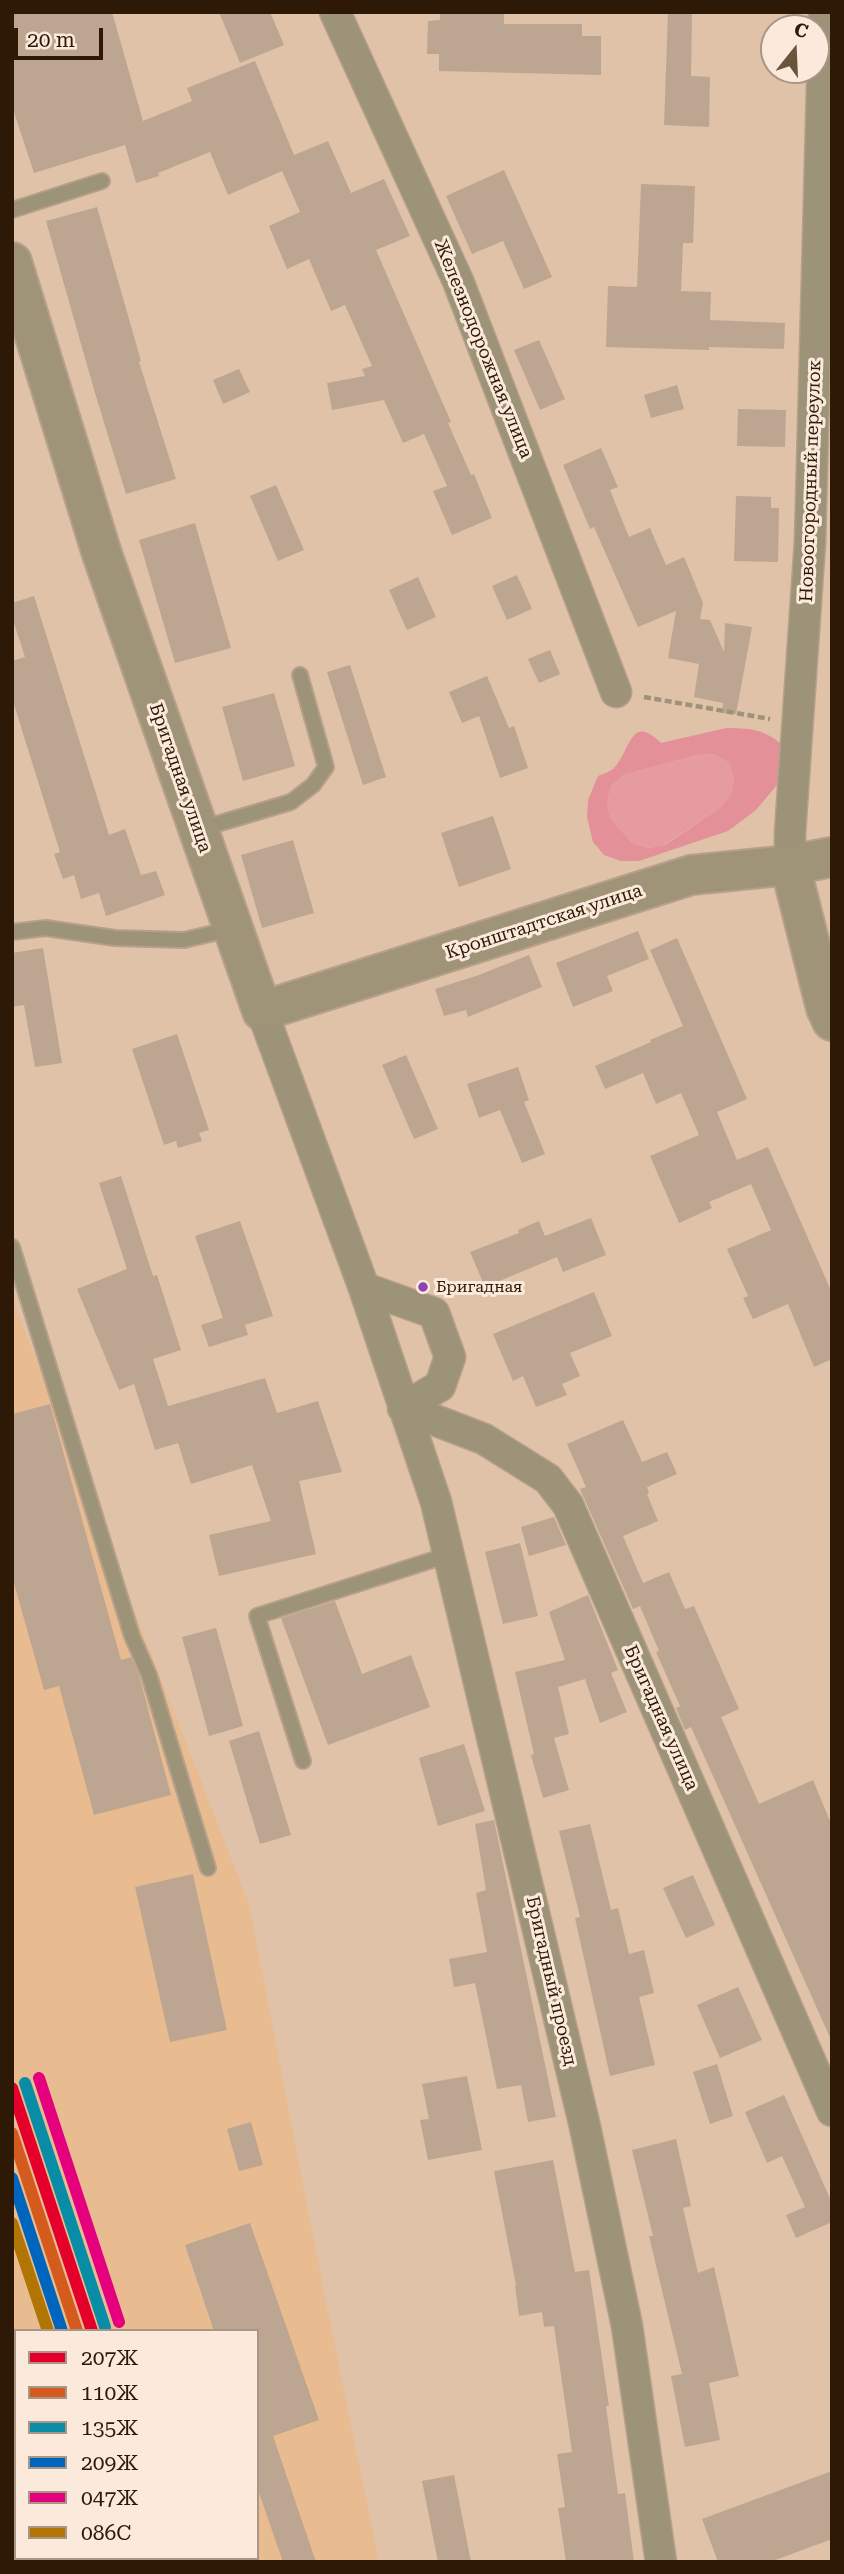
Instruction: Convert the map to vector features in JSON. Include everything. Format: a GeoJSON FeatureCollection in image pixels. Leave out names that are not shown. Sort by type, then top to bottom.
{"type":"FeatureCollection","features":[{"type":"Feature","properties":{"kind":"street","name":"Железнодорожная улица"},"geometry":{"type":"LineString","coordinates":[[335,12],[458,281],[616,692]]}},
{"type":"Feature","properties":{"kind":"street","name":"Новоогородный переулок"},"geometry":{"type":"LineString","coordinates":[[790,866],[810,542],[824,12]]}},
{"type":"Feature","properties":{"kind":"street","name":"Бригадная улица"},"geometry":{"type":"LineString","coordinates":[[12,262],[20,314],[233,929],[364,1288],[403,1408],[484,1439],[548,1479],[568,1505],[832,2110]]}},
{"type":"Feature","properties":{"kind":"street","name":"Кронштадтская улица"},"geometry":{"type":"LineString","coordinates":[[262,1011],[691,875],[790,866],[832,857]]}},
{"type":"Feature","properties":{"kind":"street"},"geometry":{"type":"LineString","coordinates":[[790,866],[826,1007],[832,1021]]}},
{"type":"Feature","properties":{"kind":"street"},"geometry":{"type":"LineString","coordinates":[[364,1288],[434,1314],[450,1357],[440,1386],[403,1408]]}},
{"type":"Feature","properties":{"kind":"street","name":"Бригадный проезд"},"geometry":{"type":"LineString","coordinates":[[403,1408],[436,1502],[585,2127],[627,2326],[661,2562]]}},
{"type":"Feature","properties":{"kind":"lane"},"geometry":{"type":"LineString","coordinates":[[12,210],[102,181]]}},
{"type":"Feature","properties":{"kind":"lane"},"geometry":{"type":"LineString","coordinates":[[199,830],[291,802],[313,785],[326,767],[300,675]]}},
{"type":"Feature","properties":{"kind":"lane"},"geometry":{"type":"LineString","coordinates":[[12,932],[46,928],[115,938],[184,940],[233,929]]}},
{"type":"Feature","properties":{"kind":"lane"},"geometry":{"type":"LineString","coordinates":[[12,1247],[132,1636],[149,1675],[208,1868]]}},
{"type":"Feature","properties":{"kind":"lane"},"geometry":{"type":"LineString","coordinates":[[303,1761],[257,1616],[449,1555]]}},
{"type":"Feature","properties":{"kind":"path"},"geometry":{"type":"LineString","coordinates":[[616,692],[799,724]]}},
{"type":"Feature","properties":{"kind":"shaded area"},"geometry":{"type":"Polygon","coordinates":[[[726,728],[755,730],[780,743],[782,768],[777,785],[756,810],[728,831],[639,861],[621,861],[604,855],[593,842],[587,817],[588,800],[598,776],[613,769],[637,733],[643,731],[651,734],[661,743],[726,728]],[[715,754],[697,755],[623,775],[611,786],[607,802],[610,818],[632,843],[648,848],[665,845],[720,808],[731,795],[734,779],[729,763],[715,754]]]}},
{"type":"Feature","properties":{"kind":"shaded area"},"geometry":{"type":"Polygon","coordinates":[[[715,754],[729,763],[734,779],[731,795],[720,808],[664,845],[648,848],[632,843],[610,818],[607,802],[611,786],[623,775],[697,755],[715,754]]]}},
{"type":"Feature","properties":{"kind":"shaded area"},"geometry":{"type":"Polygon","coordinates":[[[12,1298],[249,1904],[379,2562],[12,2562],[12,1298]]]}},
{"type":"Feature","properties":{"kind":"building"},"geometry":{"type":"Polygon","coordinates":[[[12,12],[112,12],[143,121],[192,101],[187,88],[255,61],[294,155],[328,141],[351,193],[384,179],[410,236],[376,250],[451,422],[448,423],[471,475],[474,474],[492,518],[452,535],[433,491],[447,486],[424,434],[403,443],[384,400],[332,410],[327,383],[365,376],[362,369],[372,366],[345,305],[331,311],[309,259],[287,269],[269,226],[300,212],[282,171],[228,195],[210,152],[158,173],[159,176],[136,183],[125,145],[34,173],[12,106],[12,12]]]}},
{"type":"Feature","properties":{"kind":"building"},"geometry":{"type":"Polygon","coordinates":[[[219,12],[270,12],[284,45],[240,63],[219,12]]]}},
{"type":"Feature","properties":{"kind":"building"},"geometry":{"type":"Polygon","coordinates":[[[440,12],[504,12],[504,24],[582,24],[582,36],[601,36],[601,75],[439,71],[439,54],[427,54],[428,21],[440,20],[440,12]]]}},
{"type":"Feature","properties":{"kind":"building"},"geometry":{"type":"Polygon","coordinates":[[[668,12],[692,12],[691,76],[710,77],[709,127],[664,125],[668,12]]]}},
{"type":"Feature","properties":{"kind":"building"},"geometry":{"type":"Polygon","coordinates":[[[504,170],[552,277],[524,289],[503,241],[472,254],[446,196],[504,170]]]}},
{"type":"Feature","properties":{"kind":"building"},"geometry":{"type":"Polygon","coordinates":[[[641,184],[695,186],[693,243],[683,243],[681,291],[711,292],[710,320],[785,323],[784,349],[606,347],[608,286],[637,287],[641,184]]]}},
{"type":"Feature","properties":{"kind":"building"},"geometry":{"type":"Polygon","coordinates":[[[97,207],[141,361],[139,362],[176,479],[126,494],[46,221],[97,207]]]}},
{"type":"Feature","properties":{"kind":"building"},"geometry":{"type":"Polygon","coordinates":[[[539,340],[565,399],[540,410],[514,350],[539,340]]]}},
{"type":"Feature","properties":{"kind":"building"},"geometry":{"type":"Polygon","coordinates":[[[239,369],[250,392],[223,404],[213,380],[239,369]]]}},
{"type":"Feature","properties":{"kind":"building"},"geometry":{"type":"Polygon","coordinates":[[[677,385],[684,409],[651,418],[644,395],[677,385]]]}},
{"type":"Feature","properties":{"kind":"building"},"geometry":{"type":"Polygon","coordinates":[[[738,409],[786,410],[785,447],[737,446],[738,409]]]}},
{"type":"Feature","properties":{"kind":"building"},"geometry":{"type":"Polygon","coordinates":[[[601,448],[618,487],[610,490],[629,537],[650,528],[666,565],[684,557],[703,603],[700,619],[710,620],[724,652],[725,623],[752,627],[736,714],[722,713],[723,703],[694,697],[699,664],[668,658],[676,611],[638,627],[594,527],[590,529],[563,465],[601,448]]]}},
{"type":"Feature","properties":{"kind":"building"},"geometry":{"type":"Polygon","coordinates":[[[276,485],[304,550],[278,561],[250,496],[276,485]]]}},
{"type":"Feature","properties":{"kind":"building"},"geometry":{"type":"Polygon","coordinates":[[[736,496],[771,497],[771,508],[779,508],[778,562],[734,561],[736,496]]]}},
{"type":"Feature","properties":{"kind":"building"},"geometry":{"type":"Polygon","coordinates":[[[195,523],[231,648],[175,663],[139,540],[195,523]]]}},
{"type":"Feature","properties":{"kind":"building"},"geometry":{"type":"Polygon","coordinates":[[[517,575],[532,609],[507,620],[492,586],[517,575]]]}},
{"type":"Feature","properties":{"kind":"building"},"geometry":{"type":"Polygon","coordinates":[[[418,577],[436,617],[407,630],[389,590],[418,577]]]}},
{"type":"Feature","properties":{"kind":"building"},"geometry":{"type":"Polygon","coordinates":[[[34,596],[109,835],[125,829],[141,875],[156,871],[165,895],[106,916],[99,893],[81,899],[74,875],[63,879],[54,854],[60,852],[12,698],[12,661],[25,657],[12,617],[12,603],[34,596]]]}},
{"type":"Feature","properties":{"kind":"building"},"geometry":{"type":"Polygon","coordinates":[[[550,650],[560,674],[539,683],[528,659],[550,650]]]}},
{"type":"Feature","properties":{"kind":"building"},"geometry":{"type":"Polygon","coordinates":[[[350,665],[386,777],[363,785],[327,672],[350,665]]]}},
{"type":"Feature","properties":{"kind":"building"},"geometry":{"type":"Polygon","coordinates":[[[487,676],[509,728],[514,726],[528,768],[500,778],[479,716],[462,723],[449,692],[487,676]]]}},
{"type":"Feature","properties":{"kind":"building"},"geometry":{"type":"Polygon","coordinates":[[[274,693],[295,766],[243,781],[222,707],[274,693]]]}},
{"type":"Feature","properties":{"kind":"building"},"geometry":{"type":"Polygon","coordinates":[[[493,816],[511,869],[459,887],[441,833],[493,816]]]}},
{"type":"Feature","properties":{"kind":"building"},"geometry":{"type":"Polygon","coordinates":[[[293,840],[314,913],[262,928],[241,855],[293,840]]]}},
{"type":"Feature","properties":{"kind":"building"},"geometry":{"type":"Polygon","coordinates":[[[638,931],[649,959],[607,976],[613,991],[573,1007],[556,963],[638,931]]]}},
{"type":"Feature","properties":{"kind":"building"},"geometry":{"type":"Polygon","coordinates":[[[677,938],[747,1099],[717,1112],[737,1160],[768,1147],[832,1293],[832,1359],[814,1367],[788,1304],[753,1319],[743,1298],[748,1296],[727,1249],[771,1230],[751,1184],[709,1202],[712,1208],[679,1223],[650,1156],[699,1135],[681,1093],[656,1104],[643,1073],[605,1089],[595,1066],[683,1026],[650,950],[677,938]]]}},
{"type":"Feature","properties":{"kind":"building"},"geometry":{"type":"Polygon","coordinates":[[[43,948],[62,1063],[35,1067],[24,1005],[12,1007],[12,953],[43,948]]]}},
{"type":"Feature","properties":{"kind":"building"},"geometry":{"type":"Polygon","coordinates":[[[529,955],[542,987],[468,1017],[466,1010],[444,1016],[435,989],[529,955]]]}},
{"type":"Feature","properties":{"kind":"building"},"geometry":{"type":"Polygon","coordinates":[[[177,1034],[209,1130],[199,1133],[202,1141],[178,1148],[176,1141],[164,1145],[132,1049],[177,1034]]]}},
{"type":"Feature","properties":{"kind":"building"},"geometry":{"type":"Polygon","coordinates":[[[406,1055],[438,1129],[414,1139],[382,1065],[406,1055]]]}},
{"type":"Feature","properties":{"kind":"building"},"geometry":{"type":"Polygon","coordinates":[[[518,1067],[529,1100],[524,1102],[545,1154],[522,1163],[500,1110],[479,1118],[467,1084],[518,1067]]]}},
{"type":"Feature","properties":{"kind":"building"},"geometry":{"type":"Polygon","coordinates":[[[121,1176],[153,1276],[157,1275],[181,1350],[153,1359],[168,1406],[265,1378],[277,1413],[318,1401],[342,1472],[299,1481],[316,1554],[219,1576],[209,1535],[271,1521],[252,1465],[191,1484],[178,1443],[155,1450],[134,1384],[119,1390],[77,1289],[127,1269],[99,1183],[121,1176]]]}},
{"type":"Feature","properties":{"kind":"building"},"geometry":{"type":"Polygon","coordinates":[[[591,1218],[606,1255],[563,1272],[557,1257],[485,1287],[470,1252],[519,1233],[518,1230],[539,1221],[545,1236],[591,1218]]]}},
{"type":"Feature","properties":{"kind":"building"},"geometry":{"type":"Polygon","coordinates":[[[240,1221],[273,1316],[245,1325],[248,1335],[209,1347],[201,1325],[223,1318],[195,1236],[240,1221]]]}},
{"type":"Feature","properties":{"kind":"building"},"geometry":{"type":"Polygon","coordinates":[[[594,1292],[612,1336],[570,1353],[580,1376],[562,1384],[567,1395],[536,1407],[523,1376],[513,1381],[493,1334],[594,1292]]]}},
{"type":"Feature","properties":{"kind":"building"},"geometry":{"type":"Polygon","coordinates":[[[50,1404],[121,1660],[131,1657],[139,1675],[171,1795],[94,1815],[59,1686],[44,1690],[12,1576],[12,1414],[50,1404]]]}},
{"type":"Feature","properties":{"kind":"building"},"geometry":{"type":"Polygon","coordinates":[[[623,1420],[642,1462],[667,1452],[677,1474],[647,1487],[647,1494],[658,1521],[623,1536],[643,1583],[669,1572],[685,1609],[694,1606],[739,1709],[721,1717],[759,1804],[813,1780],[832,1826],[832,2042],[691,1727],[685,1730],[676,1708],[680,1706],[656,1652],[659,1651],[640,1606],[633,1609],[580,1489],[586,1487],[567,1444],[623,1420]]]}},
{"type":"Feature","properties":{"kind":"building"},"geometry":{"type":"Polygon","coordinates":[[[554,1517],[566,1545],[529,1556],[521,1527],[554,1517]]]}},
{"type":"Feature","properties":{"kind":"building"},"geometry":{"type":"Polygon","coordinates":[[[520,1543],[538,1616],[503,1624],[485,1552],[520,1543]]]}},
{"type":"Feature","properties":{"kind":"building"},"geometry":{"type":"Polygon","coordinates":[[[588,1595],[618,1670],[611,1673],[627,1712],[600,1723],[585,1679],[558,1687],[569,1734],[554,1738],[569,1790],[543,1798],[531,1755],[534,1754],[515,1672],[565,1660],[549,1612],[588,1595]]]}},
{"type":"Feature","properties":{"kind":"building"},"geometry":{"type":"Polygon","coordinates":[[[335,1601],[362,1674],[411,1655],[430,1707],[328,1745],[281,1618],[335,1601]]]}},
{"type":"Feature","properties":{"kind":"building"},"geometry":{"type":"Polygon","coordinates":[[[216,1628],[243,1726],[209,1736],[182,1637],[216,1628]]]}},
{"type":"Feature","properties":{"kind":"building"},"geometry":{"type":"Polygon","coordinates":[[[259,1731],[291,1835],[260,1844],[229,1741],[259,1731]]]}},
{"type":"Feature","properties":{"kind":"building"},"geometry":{"type":"Polygon","coordinates":[[[464,1744],[485,1811],[438,1826],[419,1758],[464,1744]]]}},
{"type":"Feature","properties":{"kind":"building"},"geometry":{"type":"Polygon","coordinates":[[[494,1820],[556,2117],[528,2122],[521,2085],[497,2089],[475,1983],[454,1987],[449,1959],[487,1952],[476,1893],[486,1890],[475,1824],[494,1820]]]}},
{"type":"Feature","properties":{"kind":"building"},"geometry":{"type":"Polygon","coordinates":[[[590,1824],[611,1910],[618,1908],[629,1954],[644,1950],[654,1993],[639,1997],[655,2065],[610,2076],[575,1918],[580,1917],[559,1831],[590,1824]]]}},
{"type":"Feature","properties":{"kind":"building"},"geometry":{"type":"Polygon","coordinates":[[[193,1874],[227,2030],[170,2042],[135,1887],[193,1874]]]}},
{"type":"Feature","properties":{"kind":"building"},"geometry":{"type":"Polygon","coordinates":[[[693,1875],[715,1925],[686,1938],[663,1888],[693,1875]]]}},
{"type":"Feature","properties":{"kind":"building"},"geometry":{"type":"Polygon","coordinates":[[[738,1987],[762,2040],[720,2058],[697,2005],[738,1987]]]}},
{"type":"Feature","properties":{"kind":"building"},"geometry":{"type":"Polygon","coordinates":[[[717,2064],[733,2116],[710,2124],[693,2072],[717,2064]]]}},
{"type":"Feature","properties":{"kind":"building"},"geometry":{"type":"Polygon","coordinates":[[[467,2076],[482,2150],[428,2160],[420,2120],[429,2119],[422,2084],[467,2076]]]}},
{"type":"Feature","properties":{"kind":"building"},"geometry":{"type":"Polygon","coordinates":[[[784,2095],[832,2203],[832,2222],[796,2238],[786,2215],[805,2207],[782,2156],[767,2163],[745,2112],[784,2095]]]}},
{"type":"Feature","properties":{"kind":"building"},"geometry":{"type":"Polygon","coordinates":[[[251,2122],[263,2165],[239,2171],[227,2129],[251,2122]]]}},
{"type":"Feature","properties":{"kind":"building"},"geometry":{"type":"Polygon","coordinates":[[[676,2139],[691,2206],[683,2208],[698,2273],[714,2267],[739,2376],[709,2383],[720,2440],[685,2447],[671,2376],[682,2374],[649,2236],[653,2236],[632,2150],[676,2139]]]}},
{"type":"Feature","properties":{"kind":"building"},"geometry":{"type":"Polygon","coordinates":[[[553,2160],[575,2272],[589,2270],[609,2406],[606,2406],[618,2494],[625,2493],[634,2562],[566,2562],[558,2508],[565,2507],[557,2454],[572,2452],[554,2326],[544,2327],[542,2312],[519,2316],[516,2285],[494,2171],[553,2160]]]}},
{"type":"Feature","properties":{"kind":"building"},"geometry":{"type":"Polygon","coordinates":[[[250,2223],[319,2420],[273,2436],[316,2562],[283,2562],[259,2493],[259,2329],[213,2329],[185,2245],[250,2223]]]}},
{"type":"Feature","properties":{"kind":"building"},"geometry":{"type":"Polygon","coordinates":[[[832,2471],[832,2539],[770,2562],[718,2562],[702,2519],[832,2471]]]}},
{"type":"Feature","properties":{"kind":"building"},"geometry":{"type":"Polygon","coordinates":[[[454,2475],[471,2562],[438,2562],[422,2481],[454,2475]]]}},
{"type":"Feature","properties":{"kind":"transit line","name":"047Ж"},"geometry":{"type":"LineString","coordinates":[[39,2078],[119,2322]]}},
{"type":"Feature","properties":{"kind":"transit line","name":"135Ж"},"geometry":{"type":"LineString","coordinates":[[25,2083],[105,2327]]}},
{"type":"Feature","properties":{"kind":"transit line","name":"207Ж"},"geometry":{"type":"LineString","coordinates":[[12,2088],[91,2329]]}},
{"type":"Feature","properties":{"kind":"transit line","name":"110Ж"},"geometry":{"type":"LineString","coordinates":[[12,2133],[76,2329]]}},
{"type":"Feature","properties":{"kind":"transit line","name":"209Ж"},"geometry":{"type":"LineString","coordinates":[[12,2178],[61,2329]]}},
{"type":"Feature","properties":{"kind":"transit line","name":"086С"},"geometry":{"type":"LineString","coordinates":[[12,2223],[47,2329]]}},
{"type":"Feature","properties":{"kind":"place","name":"Бригадная"},"geometry":{"type":"Point","coordinates":[423,1287]}}]}
